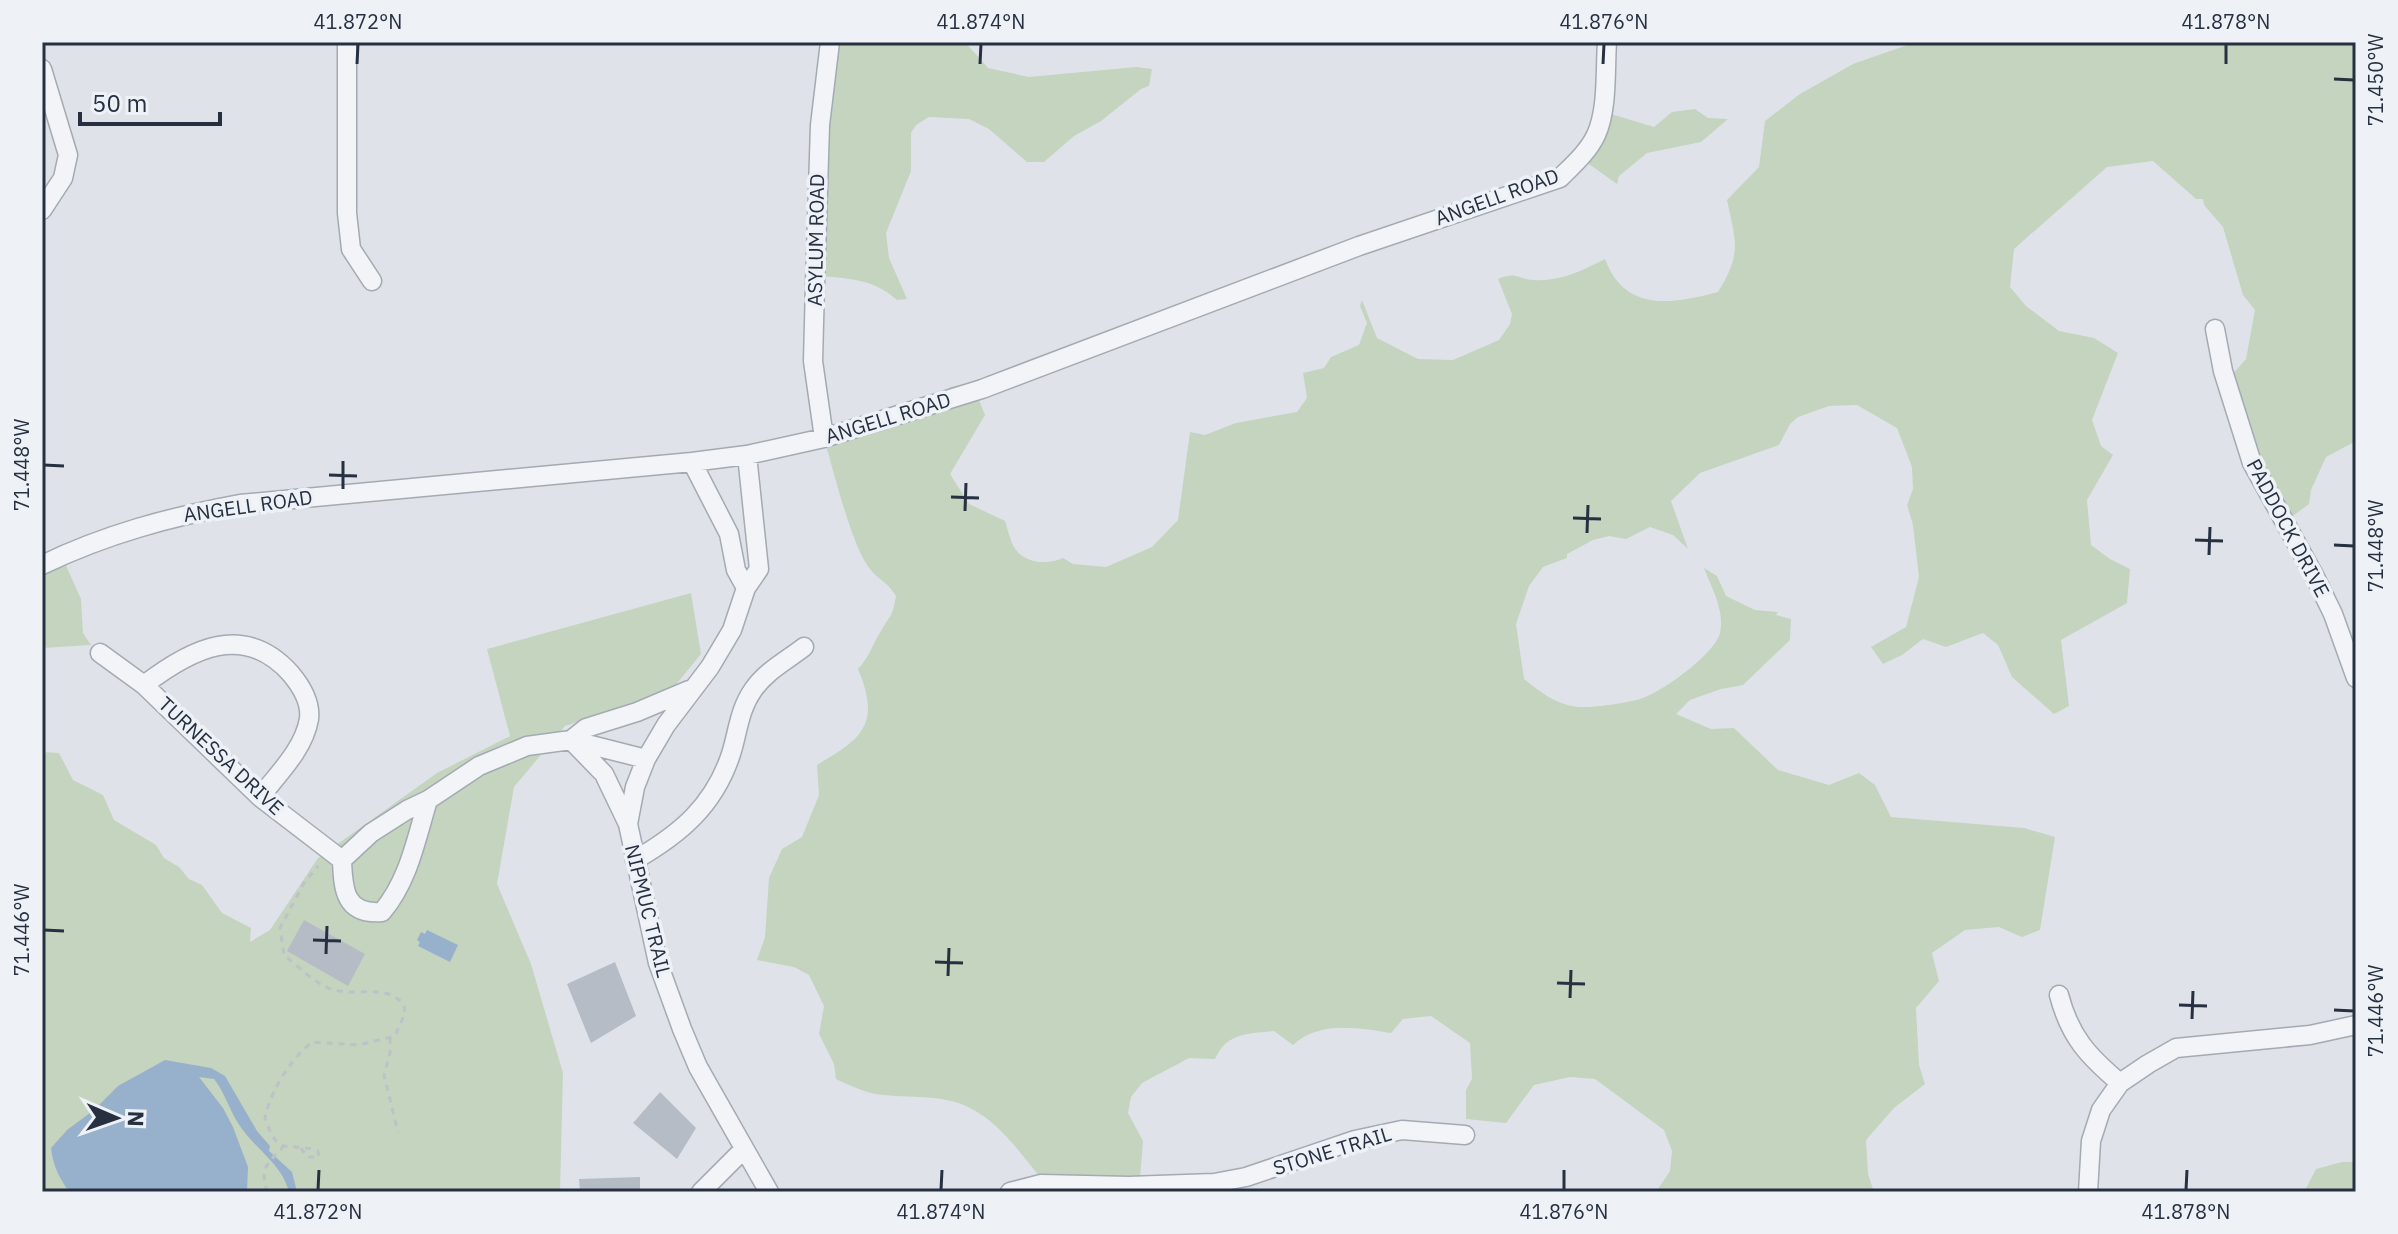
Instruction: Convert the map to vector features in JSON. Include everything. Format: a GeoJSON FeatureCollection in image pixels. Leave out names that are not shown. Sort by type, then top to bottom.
{"type":"FeatureCollection","features":[{"type":"Feature","properties":{"kind":"street"},"geometry":{"type":"LineString","coordinates":[[347,42],[348,225],[351,249],[372,281]]}},
{"type":"Feature","properties":{"kind":"street","name":"ASYLUM ROAD"},"geometry":{"type":"LineString","coordinates":[[824,438],[814,345],[818,172],[830,42]]}},
{"type":"Feature","properties":{"kind":"street","name":"ANGELL ROAD"},"geometry":{"type":"LineString","coordinates":[[42,565],[80,547],[170,517],[240,504],[747,455],[824,438],[982,389],[1359,246],[1560,178],[1582,157],[1597,134],[1607,42]]}},
{"type":"Feature","properties":{"kind":"street"},"geometry":{"type":"LineString","coordinates":[[42,69],[68,155],[63,178],[42,210]]}},
{"type":"Feature","properties":{"kind":"street","name":"PADDOCK DRIVE"},"geometry":{"type":"LineString","coordinates":[[2215,329],[2223,371],[2252,463],[2333,614],[2356,678]]}},
{"type":"Feature","properties":{"kind":"street","name":"NIPMUC TRAIL"},"geometry":{"type":"LineString","coordinates":[[747,455],[759,569],[746,588],[732,630],[710,667],[692,688],[646,759],[635,787],[628,824],[658,963],[682,1029],[698,1067],[769,1192]]}},
{"type":"Feature","properties":{"kind":"street"},"geometry":{"type":"LineString","coordinates":[[692,462],[729,534],[736,570],[746,588]]}},
{"type":"Feature","properties":{"kind":"street"},"geometry":{"type":"LineString","coordinates":[[144,685],[194,651],[220,645],[244,645],[264,652],[281,665],[303,692],[309,707],[309,720],[292,757],[260,797]]}},
{"type":"Feature","properties":{"kind":"street"},"geometry":{"type":"LineString","coordinates":[[635,860],[667,841],[693,820],[724,772],[745,702],[766,673],[804,647]]}},
{"type":"Feature","properties":{"kind":"street","name":"TURNESSA DRIVE"},"geometry":{"type":"LineString","coordinates":[[100,653],[144,685],[260,797],[337,856]]}},
{"type":"Feature","properties":{"kind":"street"},"geometry":{"type":"LineString","coordinates":[[571,740],[586,728],[637,712],[692,688]]}},
{"type":"Feature","properties":{"kind":"street"},"geometry":{"type":"LineString","coordinates":[[571,740],[604,774],[628,824]]}},
{"type":"Feature","properties":{"kind":"street"},"geometry":{"type":"LineString","coordinates":[[428,800],[407,873],[395,896],[382,912],[367,913],[352,905],[342,885],[337,856],[407,810],[503,754],[527,746],[571,740],[646,759]]}},
{"type":"Feature","properties":{"kind":"street"},"geometry":{"type":"LineString","coordinates":[[2059,995],[2066,1019],[2078,1041],[2096,1064],[2120,1083]]}},
{"type":"Feature","properties":{"kind":"street"},"geometry":{"type":"LineString","coordinates":[[2088,1192],[2091,1141],[2101,1110],[2120,1083],[2176,1048],[2310,1035],[2356,1025]]}},
{"type":"Feature","properties":{"kind":"street","name":"STONE TRAIL"},"geometry":{"type":"LineString","coordinates":[[1010,1192],[1041,1184],[1129,1186],[1214,1183],[1246,1177],[1355,1140],[1402,1130],[1465,1135]]}},
{"type":"Feature","properties":{"kind":"street"},"geometry":{"type":"LineString","coordinates":[[701,1192],[744,1149]]}},
{"type":"Feature","properties":{"kind":"path"},"geometry":{"type":"LineString","coordinates":[[301,1148],[283,1147],[275,1140],[269,1129],[267,1112],[283,1077],[304,1048],[312,1042],[359,1045],[390,1038],[395,1036],[405,1013],[404,1005],[389,993],[346,992],[325,987],[284,955],[280,928],[304,883],[321,861],[337,856]]}},
{"type":"Feature","properties":{"kind":"path"},"geometry":{"type":"LineString","coordinates":[[390,1038],[390,1053],[384,1075],[398,1132]]}},
{"type":"Feature","properties":{"kind":"path"},"geometry":{"type":"LineString","coordinates":[[267,1192],[263,1178],[269,1160],[283,1147]]}},
{"type":"Feature","properties":{"kind":"green space"},"geometry":{"type":"Polygon","coordinates":[[[826,42],[965,42],[988,68],[1029,77],[1136,67],[1152,69],[1149,86],[1101,121],[1074,136],[1044,162],[1027,162],[989,129],[969,119],[929,117],[916,125],[911,133],[911,171],[886,233],[889,258],[907,299],[897,300],[868,283],[815,276],[826,42]]]}},
{"type":"Feature","properties":{"kind":"green space"},"geometry":{"type":"Polygon","coordinates":[[[1916,42],[2356,42],[2356,441],[2326,457],[2311,490],[2309,504],[2286,521],[2261,482],[2230,377],[2246,359],[2255,310],[2243,295],[2223,227],[2204,205],[2203,199],[2196,199],[2153,161],[2107,167],[2014,249],[2010,287],[2026,306],[2059,331],[2094,338],[2118,353],[2092,420],[2101,446],[2113,455],[2087,500],[2091,545],[2130,569],[2127,603],[2061,640],[2069,706],[2054,714],[2012,677],[1998,645],[1983,633],[1946,647],[1923,639],[1902,655],[1883,664],[1871,647],[1906,627],[1919,577],[1913,525],[1907,505],[1913,489],[1912,467],[1897,428],[1857,405],[1829,406],[1798,417],[1790,424],[1779,445],[1700,473],[1671,501],[1688,549],[1673,535],[1650,527],[1626,539],[1609,536],[1593,540],[1567,554],[1567,558],[1543,567],[1529,586],[1516,624],[1524,679],[1556,701],[1584,707],[1640,699],[1673,681],[1698,662],[1716,642],[1721,625],[1717,600],[1704,568],[1717,576],[1726,596],[1755,610],[1778,612],[1776,615],[1791,619],[1790,640],[1743,685],[1690,700],[1676,714],[1711,729],[1734,728],[1778,770],[1829,785],[1859,773],[1875,785],[1891,817],[2024,828],[2055,837],[2040,930],[2022,937],[1999,927],[1965,930],[1932,953],[1939,981],[1916,1008],[1919,1065],[1925,1084],[1894,1108],[1866,1140],[1868,1174],[1874,1192],[1656,1192],[1670,1171],[1672,1151],[1664,1130],[1595,1079],[1570,1077],[1534,1085],[1506,1123],[1466,1119],[1466,1090],[1472,1079],[1470,1043],[1431,1016],[1403,1019],[1391,1033],[1353,1028],[1327,1029],[1303,1037],[1293,1045],[1274,1031],[1247,1034],[1232,1039],[1215,1059],[1189,1058],[1142,1083],[1131,1097],[1128,1113],[1143,1141],[1140,1179],[1041,1178],[1000,1130],[970,1108],[934,1098],[871,1093],[836,1079],[834,1064],[819,1034],[824,1006],[809,975],[794,967],[757,960],[765,937],[769,878],[782,849],[802,837],[819,795],[817,765],[846,746],[863,728],[868,703],[858,669],[891,615],[896,596],[870,569],[856,542],[822,431],[824,429],[950,387],[972,383],[985,415],[950,474],[969,504],[1005,521],[1014,547],[1030,560],[1050,562],[1063,558],[1073,564],[1106,567],[1152,547],[1178,520],[1190,432],[1205,435],[1236,423],[1297,412],[1307,398],[1303,373],[1324,368],[1331,357],[1359,345],[1367,323],[1360,306],[1362,300],[1377,338],[1418,359],[1453,360],[1499,340],[1510,324],[1512,314],[1498,279],[1504,277],[1553,279],[1605,259],[1625,289],[1638,296],[1668,301],[1718,292],[1731,267],[1735,248],[1727,200],[1759,167],[1765,121],[1800,94],[1853,64],[1916,42]]]}},
{"type":"Feature","properties":{"kind":"green space"},"geometry":{"type":"Polygon","coordinates":[[[1695,109],[1708,118],[1728,119],[1701,142],[1647,153],[1619,176],[1617,184],[1586,162],[1601,111],[1654,127],[1672,112],[1695,109]]]}},
{"type":"Feature","properties":{"kind":"green space"},"geometry":{"type":"Polygon","coordinates":[[[60,552],[81,599],[83,633],[91,645],[42,648],[42,559],[60,552]]]}},
{"type":"Feature","properties":{"kind":"green space"},"geometry":{"type":"Polygon","coordinates":[[[691,593],[701,654],[669,693],[565,726],[514,787],[497,884],[531,964],[563,1073],[560,1192],[42,1192],[42,752],[59,753],[73,780],[103,795],[114,820],[156,845],[164,858],[179,867],[189,879],[202,885],[222,913],[251,928],[250,942],[270,930],[318,858],[437,773],[510,736],[487,649],[691,593]]]}},
{"type":"Feature","properties":{"kind":"green space"},"geometry":{"type":"Polygon","coordinates":[[[2342,1162],[2356,1162],[2356,1192],[2304,1192],[2316,1169],[2342,1162]]]}},
{"type":"Feature","properties":{"kind":"water"},"geometry":{"type":"Polygon","coordinates":[[[427,930],[458,945],[450,962],[418,946],[421,932],[425,934],[427,930]]]}},
{"type":"Feature","properties":{"kind":"water"},"geometry":{"type":"Polygon","coordinates":[[[165,1060],[211,1068],[225,1076],[257,1131],[270,1146],[269,1151],[292,1172],[297,1192],[289,1192],[274,1164],[244,1132],[214,1079],[199,1077],[223,1108],[233,1127],[248,1167],[247,1192],[69,1192],[57,1171],[51,1148],[118,1086],[165,1060]]]}},
{"type":"Feature","properties":{"kind":"building"},"geometry":{"type":"Polygon","coordinates":[[[304,920],[365,954],[348,986],[287,951],[304,920]]]}},
{"type":"Feature","properties":{"kind":"building"},"geometry":{"type":"Polygon","coordinates":[[[615,962],[636,1016],[591,1043],[567,984],[615,962]]]}},
{"type":"Feature","properties":{"kind":"building"},"geometry":{"type":"Polygon","coordinates":[[[660,1092],[696,1128],[677,1159],[633,1123],[660,1092]]]}},
{"type":"Feature","properties":{"kind":"building"},"geometry":{"type":"Polygon","coordinates":[[[640,1177],[640,1192],[580,1192],[579,1179],[640,1177]]]}}]}
